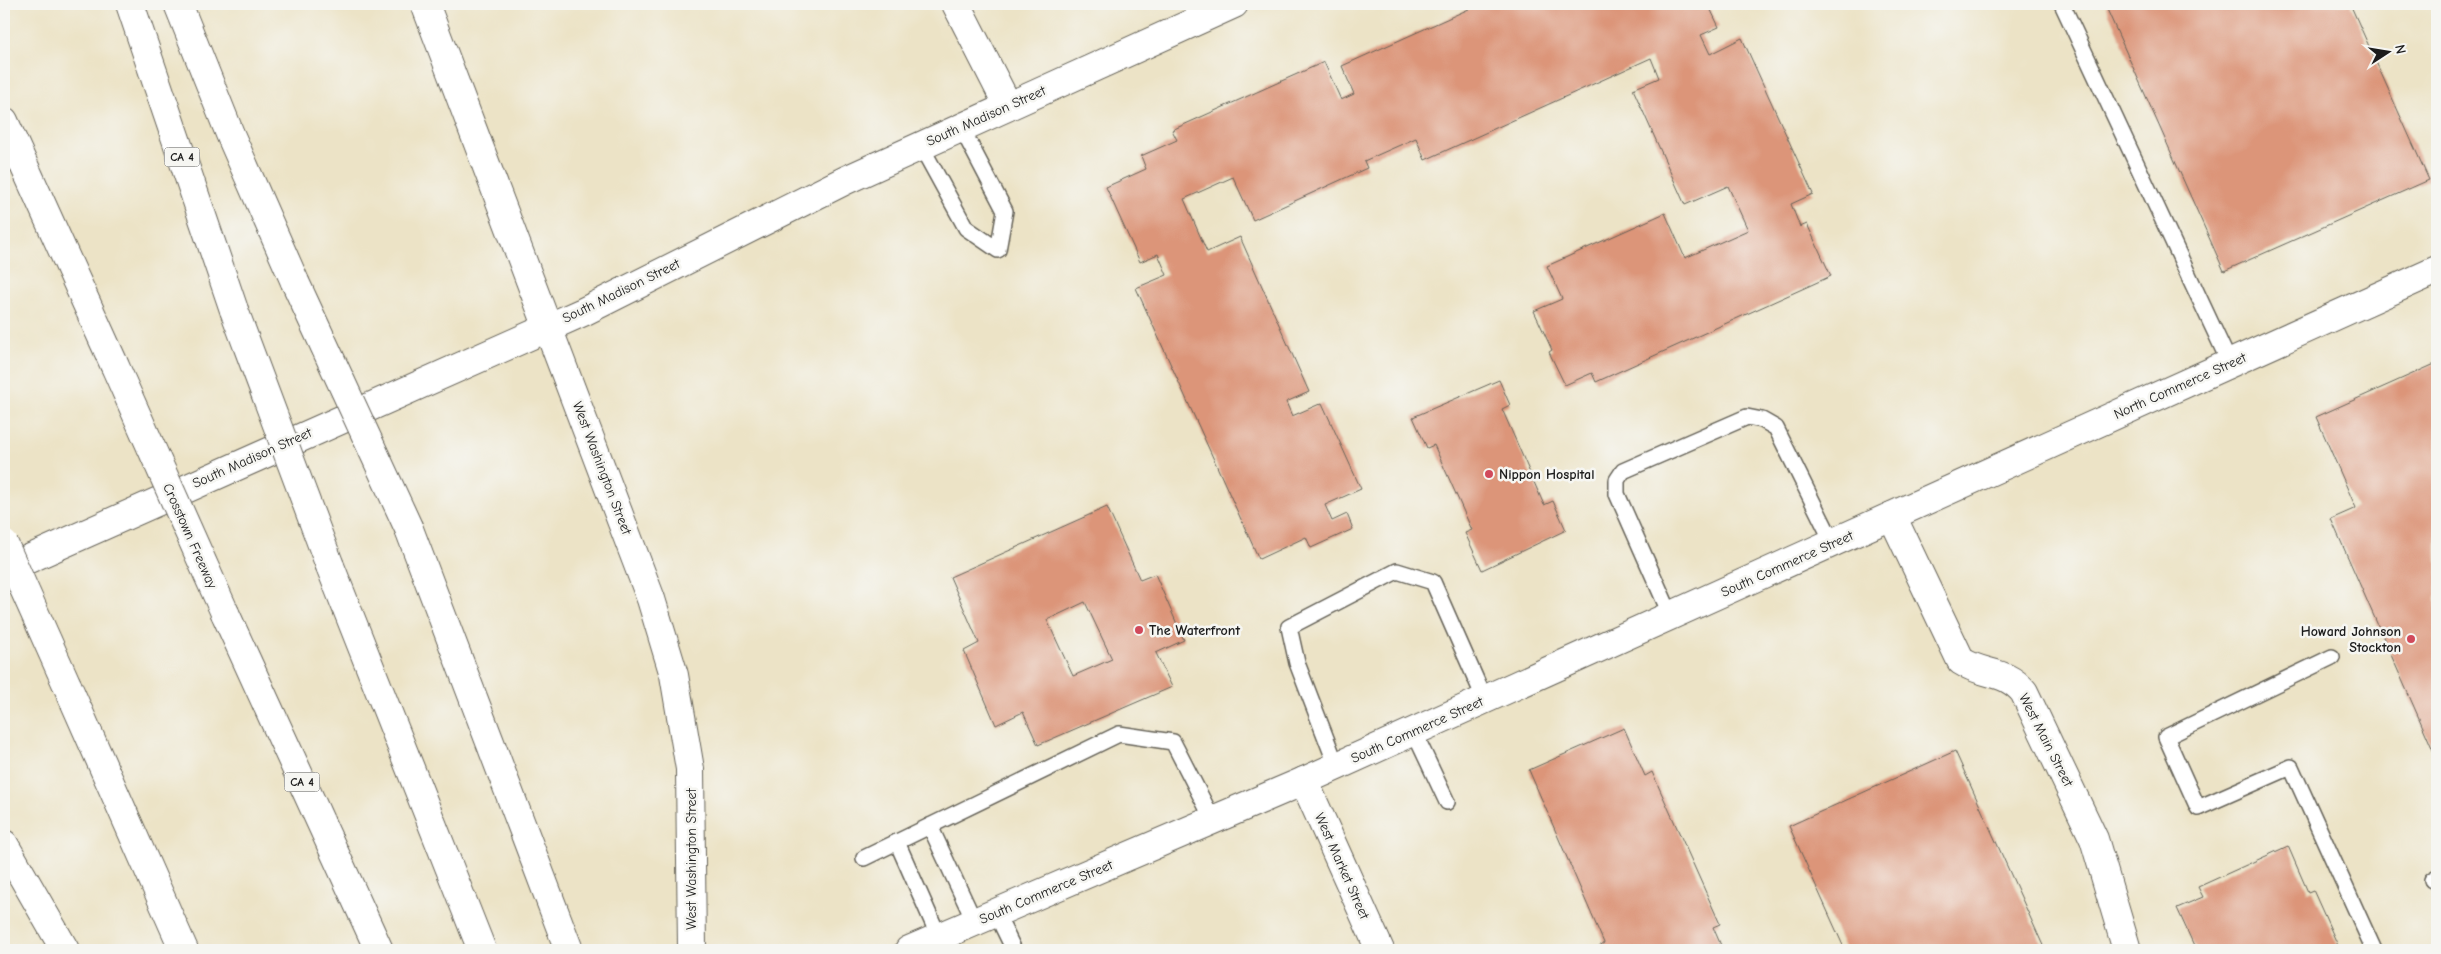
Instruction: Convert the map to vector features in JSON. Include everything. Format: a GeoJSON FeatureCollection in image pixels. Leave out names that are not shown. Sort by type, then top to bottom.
{"type":"FeatureCollection","features":[{"type":"Feature","properties":{"kind":"main road","name":"CA 4"},"geometry":{"type":"LineString","coordinates":[[130,4],[234,310],[330,566],[482,950]]}},
{"type":"Feature","properties":{"kind":"main road"},"geometry":{"type":"LineString","coordinates":[[178,4],[230,134],[409,529],[569,950]]}},
{"type":"Feature","properties":{"kind":"main road","name":"West Washington Street"},"geometry":{"type":"LineString","coordinates":[[425,4],[651,599],[674,675],[690,769],[692,950]]}},
{"type":"Feature","properties":{"kind":"main road"},"geometry":{"type":"LineString","coordinates":[[956,4],[1008,106]]}},
{"type":"Feature","properties":{"kind":"main road","name":"South Madison Street"},"geometry":{"type":"LineString","coordinates":[[4,570],[583,312],[846,180],[1234,4]]}},
{"type":"Feature","properties":{"kind":"main road","name":"Crosstown Freeway"},"geometry":{"type":"LineString","coordinates":[[4,121],[225,614],[379,950]]}},
{"type":"Feature","properties":{"kind":"main road","name":"North Commerce Street"},"geometry":{"type":"LineString","coordinates":[[1923,502],[2437,270]]}},
{"type":"Feature","properties":{"kind":"main road","name":"South Commerce Street"},"geometry":{"type":"LineString","coordinates":[[909,950],[1337,767],[1923,502]]}},
{"type":"Feature","properties":{"kind":"main road","name":"West Main Street"},"geometry":{"type":"LineString","coordinates":[[1892,516],[1961,661],[1970,668],[1998,674],[2014,681],[2024,692],[2094,839],[2128,950]]}},
{"type":"Feature","properties":{"kind":"main road"},"geometry":{"type":"LineString","coordinates":[[4,544],[184,950]]}},
{"type":"Feature","properties":{"kind":"main road","name":"West Market Street"},"geometry":{"type":"LineString","coordinates":[[1304,781],[1380,950]]}},
{"type":"Feature","properties":{"kind":"main road"},"geometry":{"type":"LineString","coordinates":[[4,844],[65,950]]}},
{"type":"Feature","properties":{"kind":"lane"},"geometry":{"type":"LineString","coordinates":[[2062,4],[2230,364]]}},
{"type":"Feature","properties":{"kind":"lane"},"geometry":{"type":"LineString","coordinates":[[921,146],[966,228],[998,250],[1005,211],[962,127]]}},
{"type":"Feature","properties":{"kind":"lane"},"geometry":{"type":"LineString","coordinates":[[1671,616],[1617,494],[1616,480],[1623,472],[1747,417],[1762,420],[1776,428],[1833,543]]}},
{"type":"Feature","properties":{"kind":"lane"},"geometry":{"type":"LineString","coordinates":[[1337,767],[1297,663],[1289,627],[1397,571],[1433,582],[1484,700]]}},
{"type":"Feature","properties":{"kind":"lane"},"geometry":{"type":"LineString","coordinates":[[2332,657],[2166,737],[2198,808],[2291,768],[2374,950]]}},
{"type":"Feature","properties":{"kind":"lane"},"geometry":{"type":"LineString","coordinates":[[1414,732],[1447,802]]}},
{"type":"Feature","properties":{"kind":"lane"},"geometry":{"type":"LineString","coordinates":[[864,858],[1119,734],[1172,742],[1213,820]]}},
{"type":"Feature","properties":{"kind":"lane"},"geometry":{"type":"LineString","coordinates":[[930,826],[986,918],[1014,950]]}},
{"type":"Feature","properties":{"kind":"lane"},"geometry":{"type":"LineString","coordinates":[[897,842],[938,937]]}},
{"type":"Feature","properties":{"kind":"building"},"geometry":{"type":"Polygon","coordinates":[[[1480,4],[1708,4],[1719,27],[1701,35],[1710,54],[1742,38],[1813,194],[1791,204],[1800,227],[1807,224],[1831,276],[1596,382],[1592,373],[1565,385],[1549,352],[1552,350],[1534,311],[1562,299],[1547,266],[1665,213],[1685,258],[1748,230],[1728,186],[1685,205],[1633,89],[1659,78],[1651,58],[1425,160],[1416,138],[1364,161],[1367,168],[1253,220],[1233,177],[1184,199],[1207,252],[1240,237],[1309,392],[1286,402],[1292,416],[1322,403],[1361,489],[1325,505],[1332,521],[1347,514],[1353,529],[1311,548],[1306,537],[1259,559],[1136,288],[1167,275],[1158,254],[1140,262],[1106,187],[1146,169],[1141,156],[1177,140],[1172,130],[1324,62],[1341,100],[1354,94],[1342,66],[1480,4]]]}},
{"type":"Feature","properties":{"kind":"building"},"geometry":{"type":"Polygon","coordinates":[[[2113,4],[2350,4],[2429,180],[2224,271],[2106,7],[2113,4]]]}},
{"type":"Feature","properties":{"kind":"building","name":"Howard Johnson Stockton"},"geometry":{"type":"Polygon","coordinates":[[[2437,363],[2437,759],[2331,519],[2356,508],[2316,417],[2437,363]]]}},
{"type":"Feature","properties":{"kind":"building","name":"Nippon Hospital"},"geometry":{"type":"Polygon","coordinates":[[[1499,380],[1510,405],[1502,409],[1544,505],[1553,501],[1566,530],[1482,570],[1465,533],[1472,530],[1434,445],[1427,448],[1413,417],[1499,380]]]}},
{"type":"Feature","properties":{"kind":"building","name":"The Waterfront"},"geometry":{"type":"Polygon","coordinates":[[[1107,507],[1140,580],[1155,574],[1184,640],[1156,653],[1172,687],[1038,745],[1023,712],[996,725],[964,651],[979,643],[950,577],[1107,507]],[[1085,602],[1047,620],[1073,676],[1112,659],[1085,602]]]}},
{"type":"Feature","properties":{"kind":"building"},"geometry":{"type":"Polygon","coordinates":[[[1624,728],[1645,776],[1652,772],[1720,924],[1713,927],[1723,950],[1601,950],[1599,946],[1604,943],[1529,770],[1624,728]]]}},
{"type":"Feature","properties":{"kind":"building"},"geometry":{"type":"Polygon","coordinates":[[[1955,751],[2045,950],[1845,950],[1789,826],[1955,751]]]}},
{"type":"Feature","properties":{"kind":"building"},"geometry":{"type":"Polygon","coordinates":[[[2288,846],[2308,892],[2313,890],[2340,950],[2196,950],[2177,908],[2203,897],[2198,887],[2288,846]]]}},
{"type":"Feature","properties":{"kind":"place","name":"Nippon Hospital"},"geometry":{"type":"Point","coordinates":[1489,474]}},
{"type":"Feature","properties":{"kind":"place","name":"The Waterfront"},"geometry":{"type":"Point","coordinates":[1139,630]}},
{"type":"Feature","properties":{"kind":"place","name":"Howard Johnson Stockton"},"geometry":{"type":"Point","coordinates":[2411,639]}}]}
